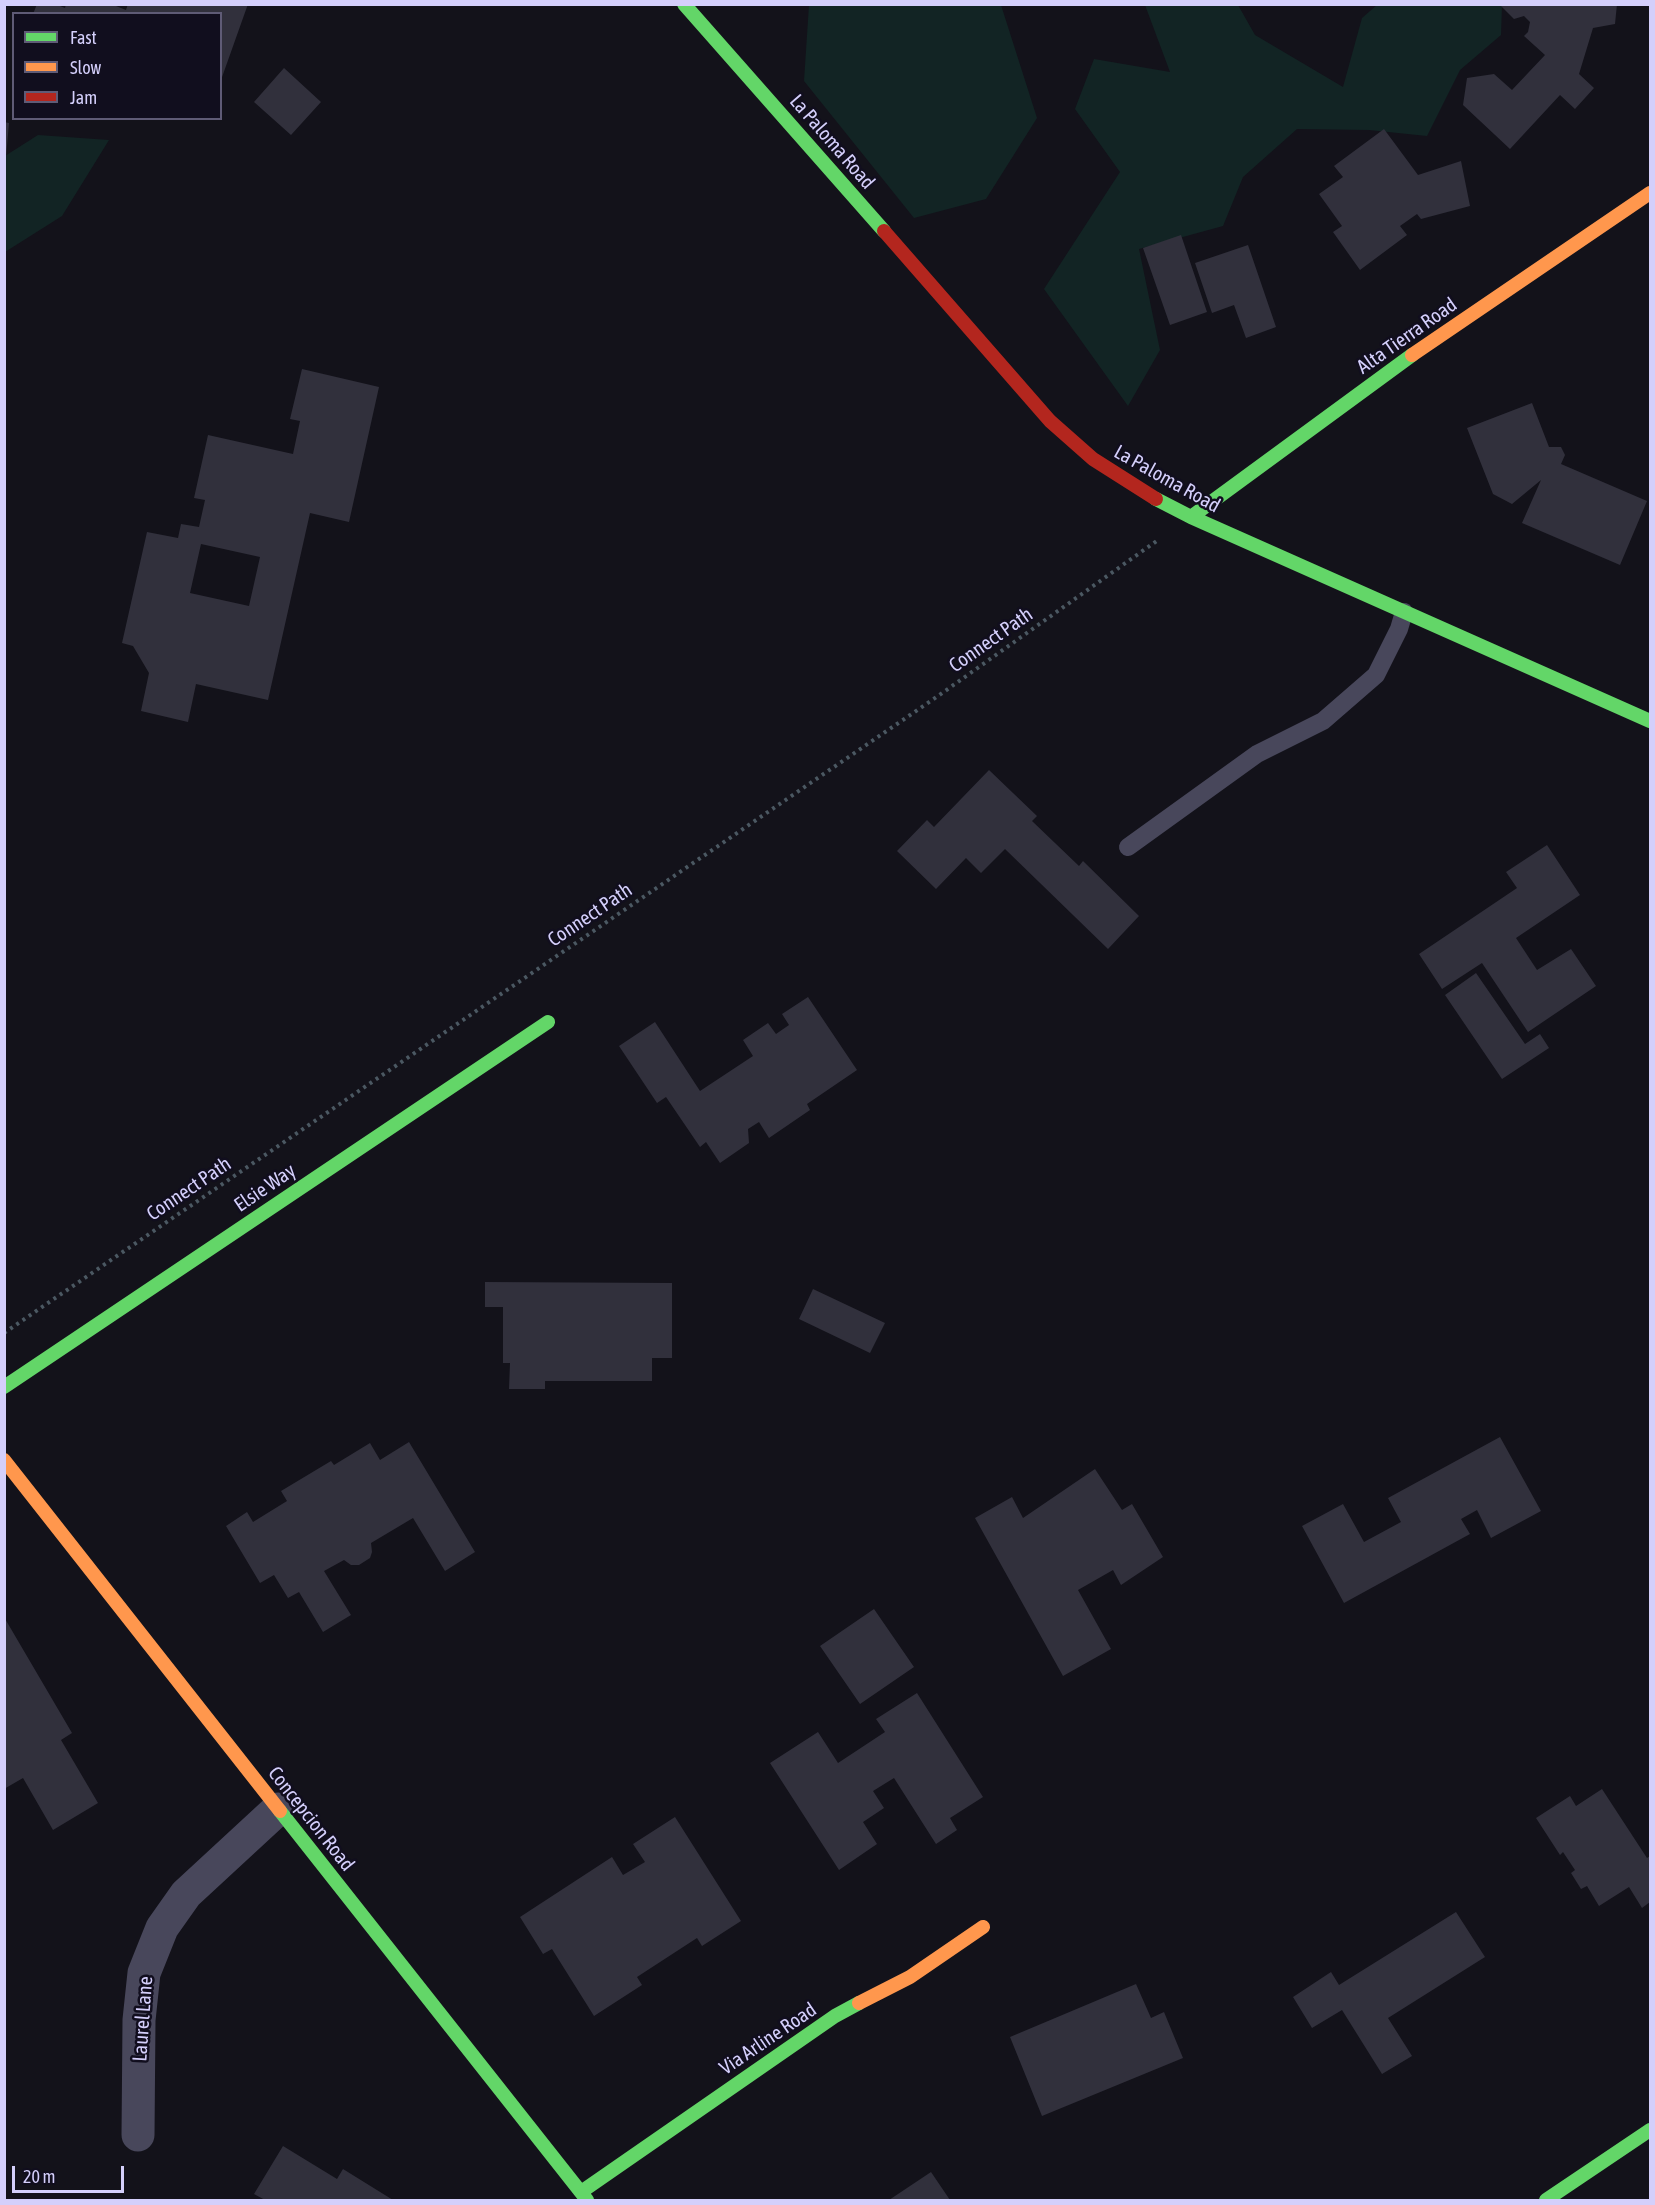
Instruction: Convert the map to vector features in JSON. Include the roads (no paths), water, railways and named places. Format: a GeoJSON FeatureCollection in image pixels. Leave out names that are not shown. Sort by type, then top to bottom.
{"type":"FeatureCollection","features":[{"type":"Feature","properties":{"kind":"street","name":"La Paloma Road"},"geometry":{"type":"LineString","coordinates":[[684,4],[1050,421],[1093,459],[1138,489],[1191,517],[1650,722]]}},
{"type":"Feature","properties":{"kind":"street","name":"Alta Tierra Road"},"geometry":{"type":"LineString","coordinates":[[1191,517],[1414,353],[1650,193]]}},
{"type":"Feature","properties":{"kind":"street","name":"Elsie Way"},"geometry":{"type":"LineString","coordinates":[[4,1387],[548,1022]]}},
{"type":"Feature","properties":{"kind":"street","name":"Concepcion Road"},"geometry":{"type":"LineString","coordinates":[[4,1460],[584,2196]]}},
{"type":"Feature","properties":{"kind":"street","name":"Laurel Lane"},"geometry":{"type":"LineString","coordinates":[[138,2135],[139,2020],[144,1973],[162,1928],[186,1894],[278,1809]]}},
{"type":"Feature","properties":{"kind":"street","name":"Via Arline Road"},"geometry":{"type":"LineString","coordinates":[[584,2196],[835,2016],[910,1977],[983,1927]]}},
{"type":"Feature","properties":{"kind":"street"},"geometry":{"type":"LineString","coordinates":[[1546,2200],[1650,2130]]}},
{"type":"Feature","properties":{"kind":"lane"},"geometry":{"type":"LineString","coordinates":[[1128,847],[1257,754],[1323,722],[1376,675],[1399,629],[1404,612]]}}]}
